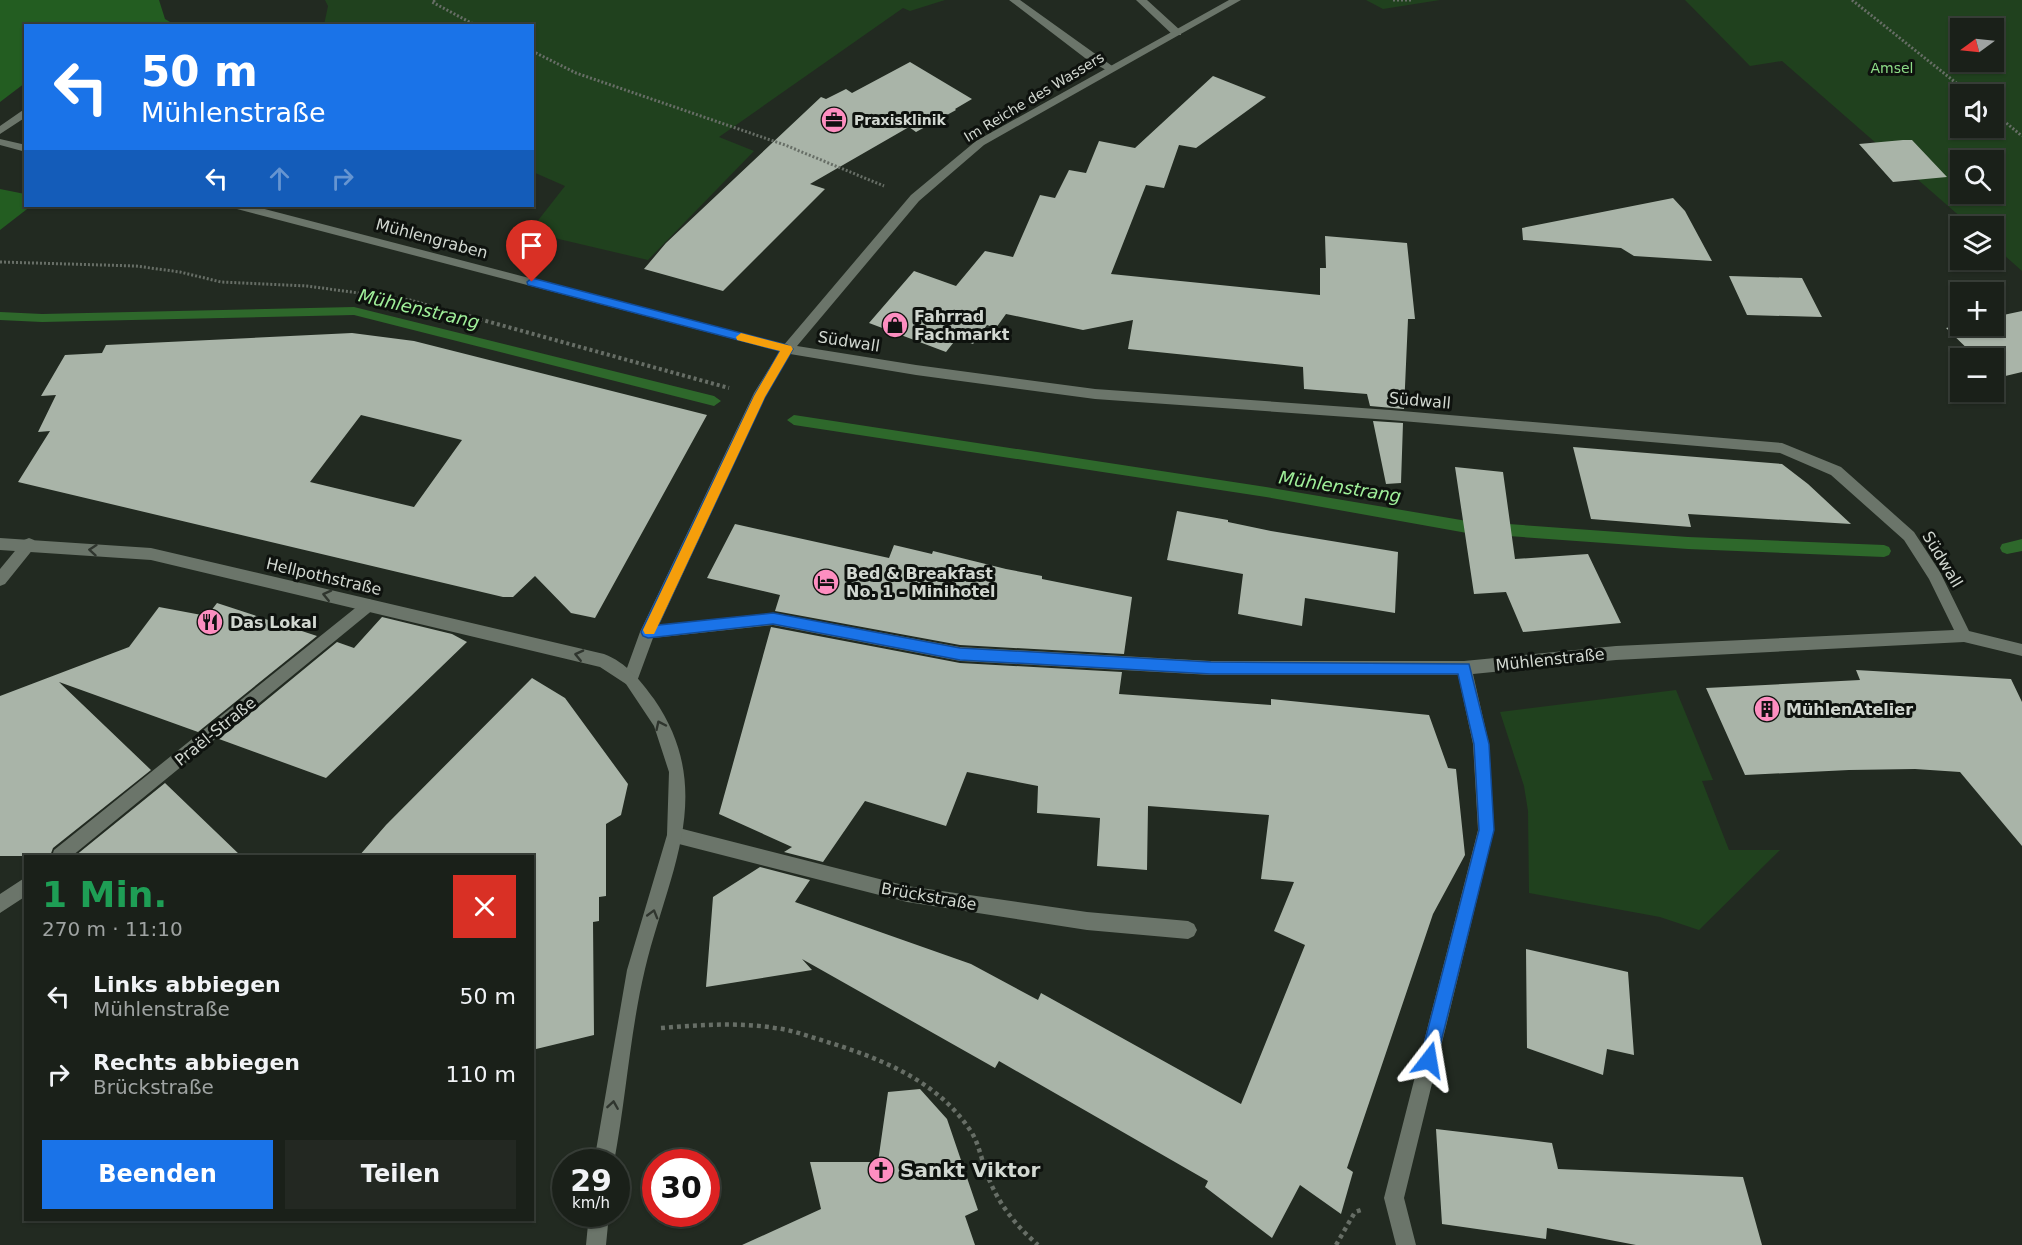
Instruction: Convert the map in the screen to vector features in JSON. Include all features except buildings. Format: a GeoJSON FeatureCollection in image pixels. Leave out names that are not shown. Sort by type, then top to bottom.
{"type":"FeatureCollection","features":[{"type":"Feature","properties":{"kind":"street"},"geometry":{"type":"LineString","coordinates":[[1014,0],[1089,56],[1110,68]]}},
{"type":"Feature","properties":{"kind":"street"},"geometry":{"type":"LineString","coordinates":[[1141,0],[1177,33]]}},
{"type":"Feature","properties":{"kind":"street","name":"Im Reiche des Wassers"},"geometry":{"type":"LineString","coordinates":[[648,632],[759,396],[787,349],[915,198],[980,143],[1110,68],[1236,0]]}},
{"type":"Feature","properties":{"kind":"street"},"geometry":{"type":"LineString","coordinates":[[0,131],[24,113]]}},
{"type":"Feature","properties":{"kind":"street"},"geometry":{"type":"LineString","coordinates":[[0,142],[24,148]]}},
{"type":"Feature","properties":{"kind":"street","name":"Mühlengraben"},"geometry":{"type":"LineString","coordinates":[[246,207],[787,349]]}},
{"type":"Feature","properties":{"kind":"street","name":"Südwall"},"geometry":{"type":"LineString","coordinates":[[787,349],[916,370],[1095,394],[1401,416],[1782,448],[1836,471],[1909,536],[1935,576],[1964,636]]}},
{"type":"Feature","properties":{"kind":"street","name":"Hellpothstraße"},"geometry":{"type":"LineString","coordinates":[[0,544],[29,544],[151,554],[604,661],[631,679]]}},
{"type":"Feature","properties":{"kind":"street"},"geometry":{"type":"LineString","coordinates":[[0,580],[29,544]]}},
{"type":"Feature","properties":{"kind":"street","name":"Praël-Straße"},"geometry":{"type":"LineString","coordinates":[[61,855],[369,605]]}},
{"type":"Feature","properties":{"kind":"street","name":"Mühlenstraße"},"geometry":{"type":"LineString","coordinates":[[648,632],[773,618],[960,654],[1211,668],[1464,668],[1616,653],[1964,636],[2022,650]]}},
{"type":"Feature","properties":{"kind":"street"},"geometry":{"type":"LineString","coordinates":[[606,1149],[636,970],[675,835],[677,772],[661,723],[631,679],[648,632]]}},
{"type":"Feature","properties":{"kind":"street"},"geometry":{"type":"LineString","coordinates":[[1406,1245],[1394,1198],[1486,830],[1481,744],[1464,668]]}},
{"type":"Feature","properties":{"kind":"street","name":"Brückstraße"},"geometry":{"type":"LineString","coordinates":[[675,835],[907,894],[1086,921],[1188,930]]}},
{"type":"Feature","properties":{"kind":"street"},"geometry":{"type":"LineString","coordinates":[[0,905],[24,887]]}},
{"type":"Feature","properties":{"kind":"street"},"geometry":{"type":"LineString","coordinates":[[596,1245],[598,1227]]}},
{"type":"Feature","properties":{"kind":"path"},"geometry":{"type":"LineString","coordinates":[[435,0],[432,2],[473,24]]}},
{"type":"Feature","properties":{"kind":"path"},"geometry":{"type":"LineString","coordinates":[[1393,0],[1412,0]]}},
{"type":"Feature","properties":{"kind":"path"},"geometry":{"type":"LineString","coordinates":[[1852,0],[1957,84]]}},
{"type":"Feature","properties":{"kind":"path"},"geometry":{"type":"LineString","coordinates":[[534,52],[576,73],[785,145],[915,198]]}},
{"type":"Feature","properties":{"kind":"path"},"geometry":{"type":"LineString","coordinates":[[2004,121],[2022,136]]}},
{"type":"Feature","properties":{"kind":"path"},"geometry":{"type":"LineString","coordinates":[[0,262],[136,266],[180,272],[221,282],[307,286],[410,300],[759,396]]}},
{"type":"Feature","properties":{"kind":"path"},"geometry":{"type":"LineString","coordinates":[[699,1025],[777,1028],[840,1046],[893,1068],[933,1091],[950,1104],[973,1134],[987,1175],[1005,1210],[1020,1230],[1038,1245]]}},
{"type":"Feature","properties":{"kind":"green space"},"geometry":{"type":"Polygon","coordinates":[[[0,0],[159,0],[165,19],[173,24],[24,24],[24,84],[0,102],[0,0]]]}},
{"type":"Feature","properties":{"kind":"green space"},"geometry":{"type":"Polygon","coordinates":[[[325,0],[945,0],[910,11],[903,8],[719,137],[754,151],[648,260],[529,232],[565,186],[534,172],[534,24],[324,24],[328,6],[325,0]]]}},
{"type":"Feature","properties":{"kind":"green space"},"geometry":{"type":"Polygon","coordinates":[[[1366,0],[1440,0],[1383,9],[1366,0]]]}},
{"type":"Feature","properties":{"kind":"green space","name":"Amsel"},"geometry":{"type":"Polygon","coordinates":[[[1685,0],[2022,0],[2022,271],[2004,255],[2004,216],[1960,216],[1782,61],[1750,66],[1685,0]]]}},
{"type":"Feature","properties":{"kind":"green space"},"geometry":{"type":"Polygon","coordinates":[[[0,189],[24,194],[24,207],[30,207],[0,230],[0,189]]]}},
{"type":"Feature","properties":{"kind":"green space"},"geometry":{"type":"Polygon","coordinates":[[[1676,690],[1713,780],[1702,781],[1729,850],[1780,850],[1699,930],[1660,917],[1529,893],[1528,811],[1524,786],[1500,712],[1676,690]]]}},
{"type":"Feature","properties":{"kind":"waterway","name":"Mühlenstrang"},"geometry":{"type":"LineString","coordinates":[[0,316],[42,318],[354,311],[714,401]]}},
{"type":"Feature","properties":{"kind":"waterway","name":"Mühlenstrang"},"geometry":{"type":"LineString","coordinates":[[794,420],[1266,492],[1467,527],[1688,543],[1884,551]]}},
{"type":"Feature","properties":{"kind":"waterway","name":"Mühlenstrang"},"geometry":{"type":"LineString","coordinates":[[2007,548],[2022,545]]}},
{"type":"Feature","properties":{"kind":"slow traffic"},"geometry":{"type":"LineString","coordinates":[[649,630],[759,396],[787,349],[741,337]]}},
{"type":"Feature","properties":{"kind":"place","name":"Praxisklinik"},"geometry":{"type":"Point","coordinates":[834,120]}},
{"type":"Feature","properties":{"kind":"place","name":"Fahrrad Fachmarkt"},"geometry":{"type":"Point","coordinates":[895,325]}},
{"type":"Feature","properties":{"kind":"place","name":"Bed & Breakfast No. 1 - Minihotel"},"geometry":{"type":"Point","coordinates":[826,582]}},
{"type":"Feature","properties":{"kind":"place","name":"Das Lokal"},"geometry":{"type":"Point","coordinates":[210,622]}},
{"type":"Feature","properties":{"kind":"place","name":"MühlenAtelier"},"geometry":{"type":"Point","coordinates":[1767,709]}},
{"type":"Feature","properties":{"kind":"place","name":"Sankt Viktor"},"geometry":{"type":"Point","coordinates":[881,1170]}},
{"type":"Feature","properties":{"kind":"route"},"geometry":{"type":"LineString","coordinates":[[532,282],[787,349],[759,396],[648,632],[773,618],[960,654],[1211,668],[1464,668],[1481,744],[1486,830],[1429,1060]]}}]}
